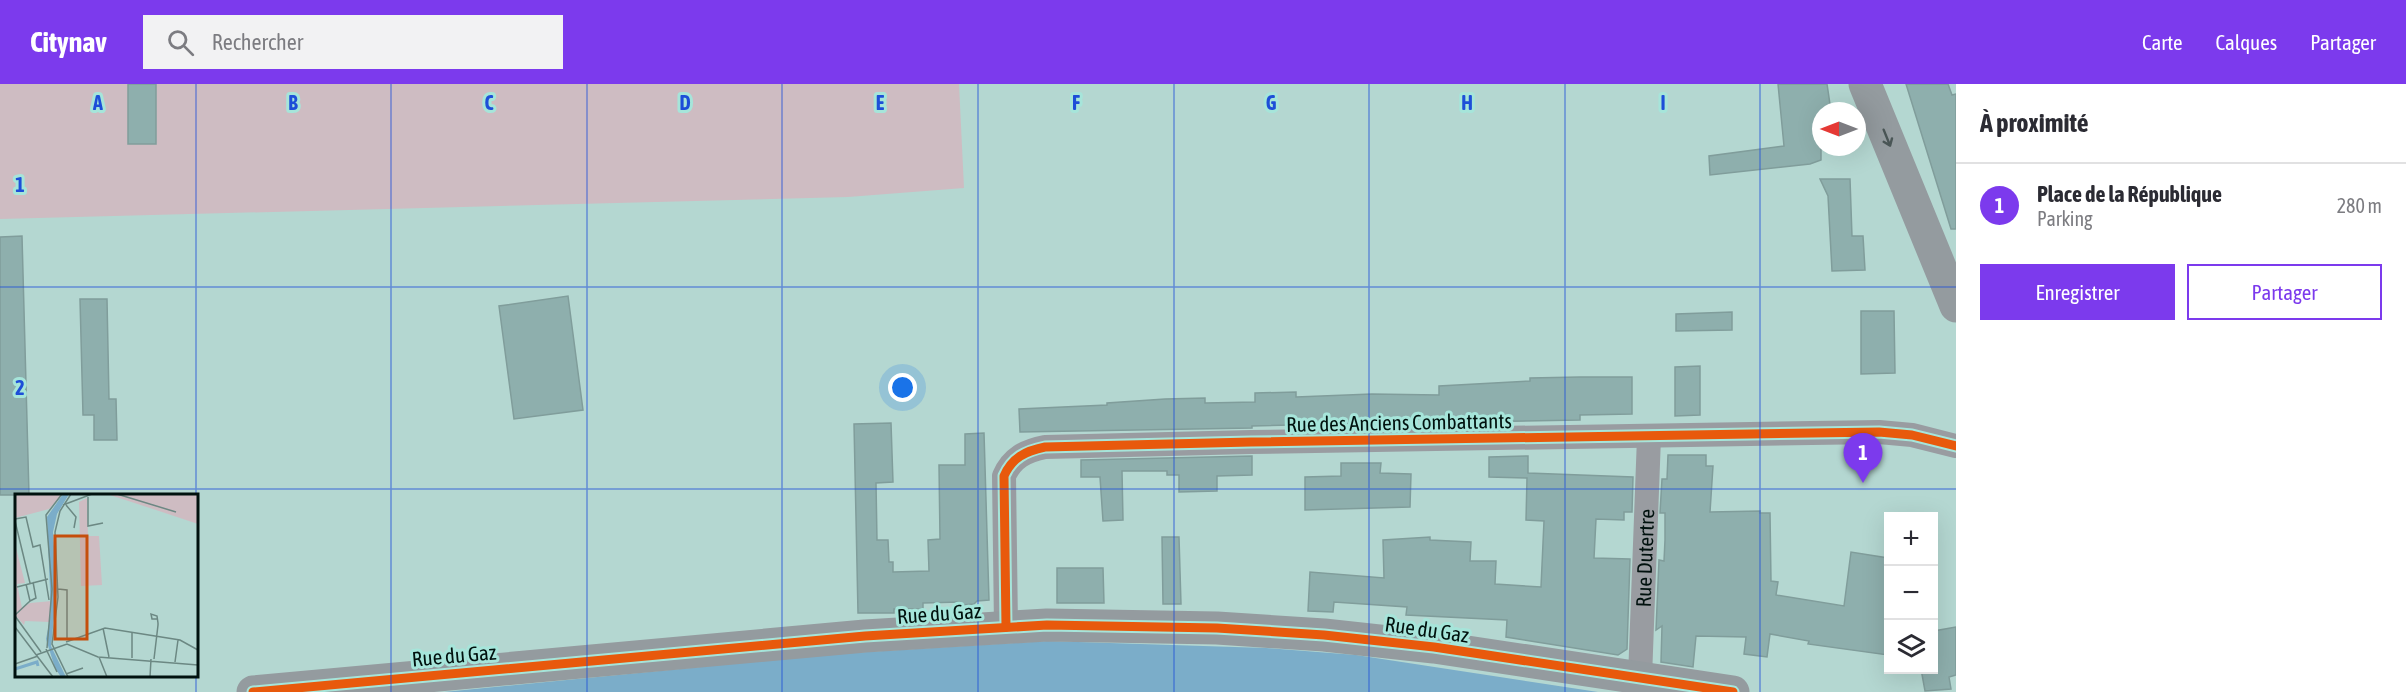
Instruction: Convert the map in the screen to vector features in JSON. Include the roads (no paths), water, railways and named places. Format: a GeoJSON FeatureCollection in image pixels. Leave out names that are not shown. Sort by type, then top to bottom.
{"type":"FeatureCollection","features":[{"type":"Feature","properties":{"kind":"street"},"geometry":{"type":"LineString","coordinates":[[1865,84],[1956,306]]}},
{"type":"Feature","properties":{"kind":"street","name":"Rue des Anciens Combattants"},"geometry":{"type":"LineString","coordinates":[[1006,627],[1004,476],[1013,462],[1029,450],[1045,447],[1251,442],[1894,433],[1926,437],[1956,446]]}},
{"type":"Feature","properties":{"kind":"street","name":"Rue Dutertre"},"geometry":{"type":"LineString","coordinates":[[1640,678],[1649,437]]}},
{"type":"Feature","properties":{"kind":"street","name":"Rue du Gaz"},"geometry":{"type":"LineString","coordinates":[[253,692],[854,637],[1006,627],[1174,627],[1313,634],[1434,647],[1733,692]]}},
{"type":"Feature","properties":{"kind":"water"},"geometry":{"type":"Polygon","coordinates":[[[1047,641],[1266,648],[1356,655],[1598,692],[444,692],[834,654],[1047,641]]]}},
{"type":"Feature","properties":{"kind":"place","name":"Place de la République"},"geometry":{"type":"Point","coordinates":[1863,483]}}]}
